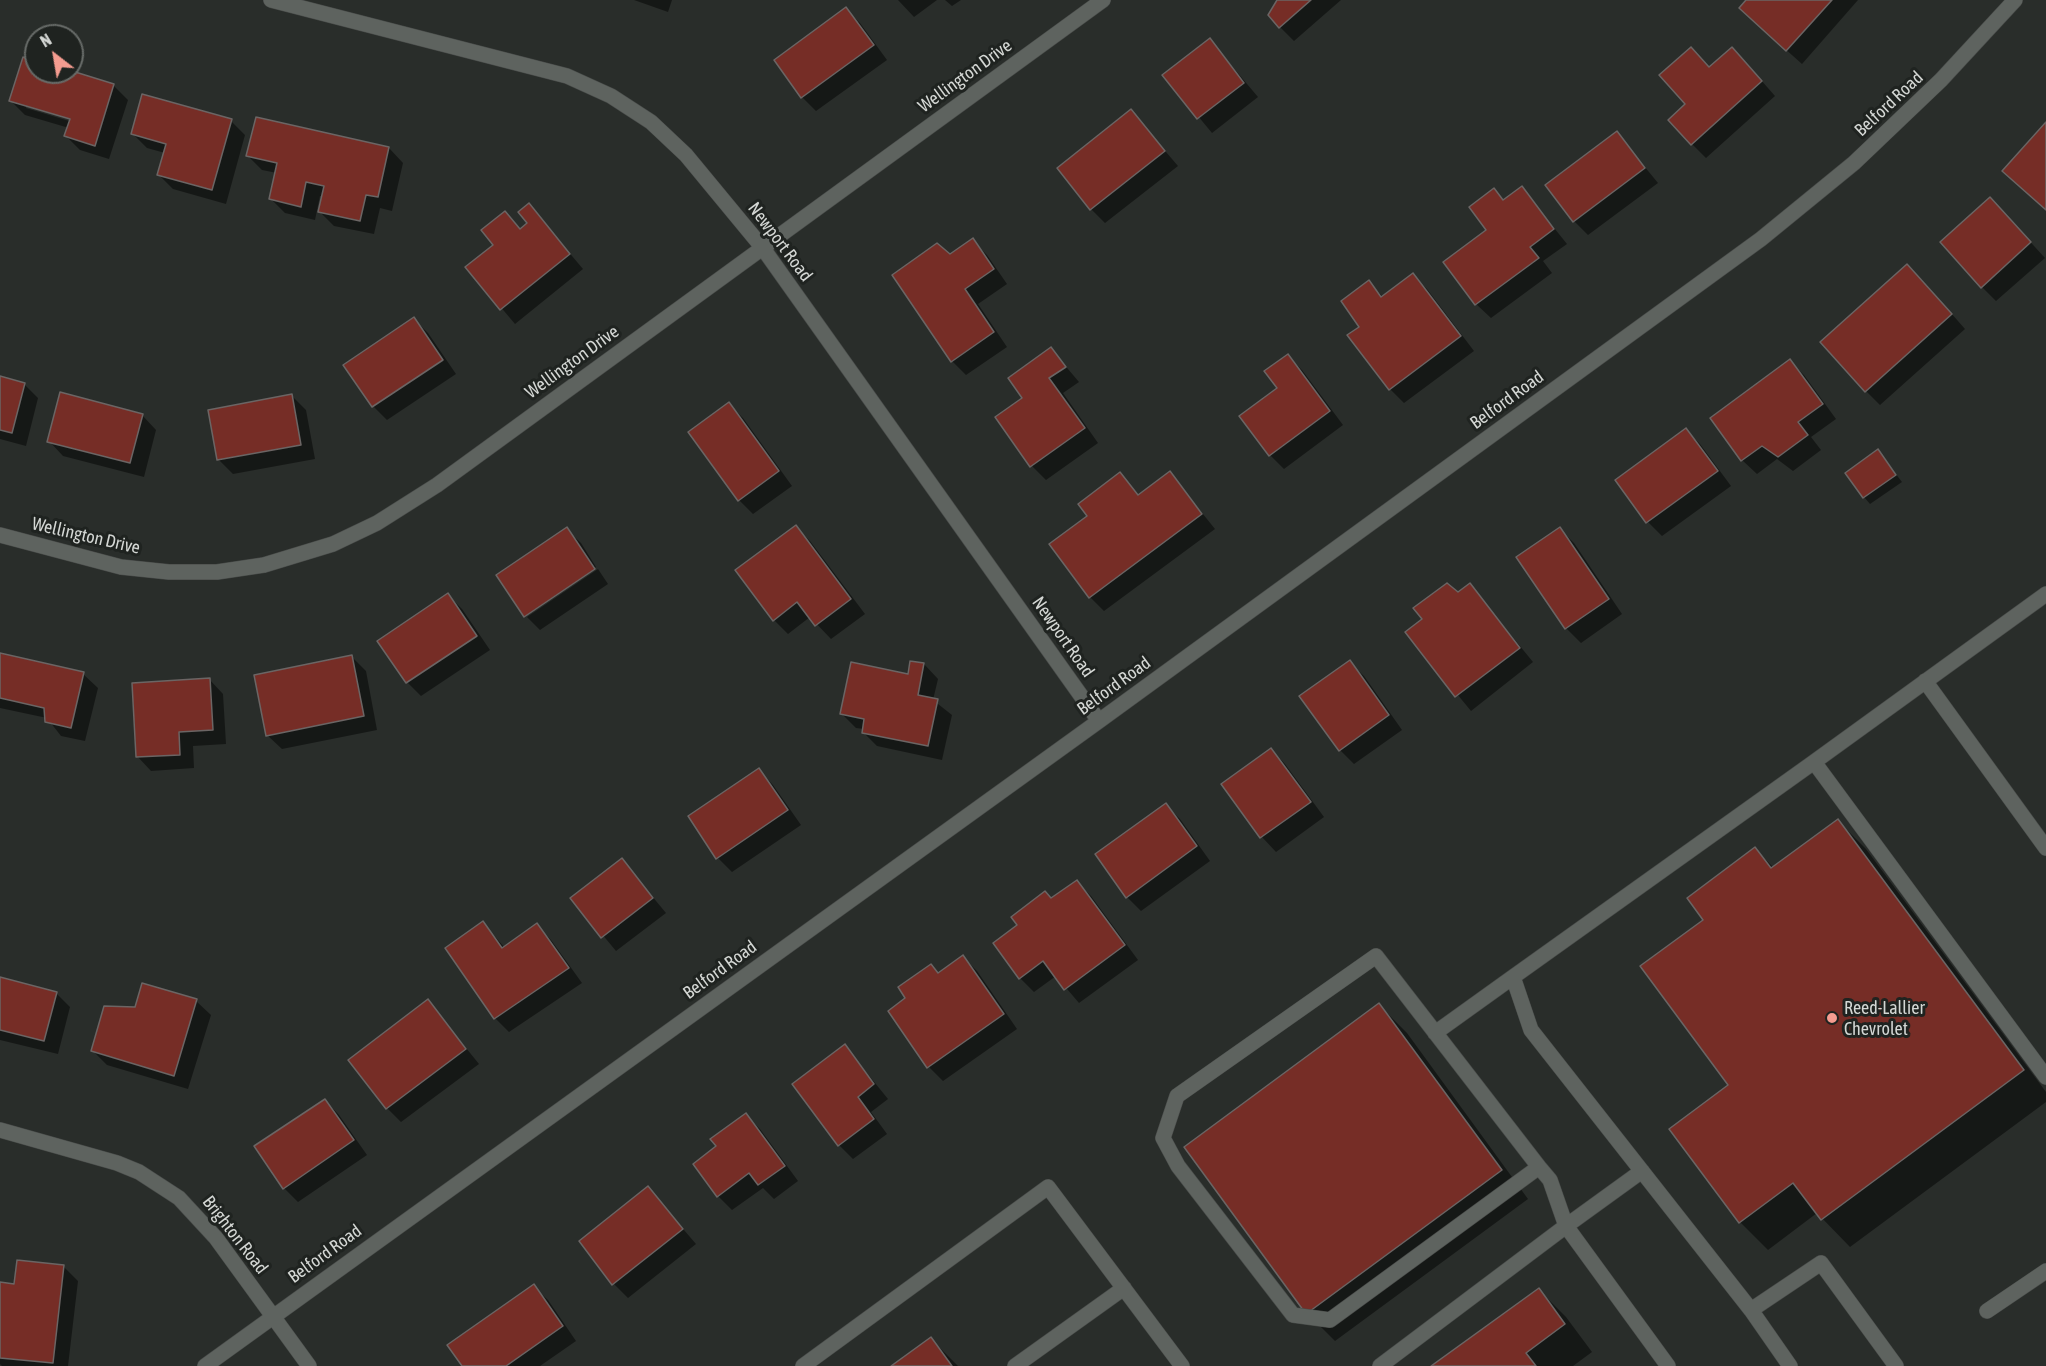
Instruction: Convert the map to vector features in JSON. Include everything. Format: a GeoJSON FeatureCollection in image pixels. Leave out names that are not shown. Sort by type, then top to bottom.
{"type":"FeatureCollection","features":[{"type":"Feature","properties":{"kind":"street","name":"Newport Road"},"geometry":{"type":"LineString","coordinates":[[271,0],[567,76],[611,96],[651,122],[686,154],[762,247],[1099,721]]}},
{"type":"Feature","properties":{"kind":"street","name":"Wellington Drive"},"geometry":{"type":"LineString","coordinates":[[0,535],[121,567],[169,572],[217,572],[264,565],[333,544],[377,523],[437,485],[1103,0]]}},
{"type":"Feature","properties":{"kind":"street","name":"Belford Road"},"geometry":{"type":"LineString","coordinates":[[205,1366],[1099,721],[1761,238],[1854,163],[1941,80],[2015,0]]}},
{"type":"Feature","properties":{"kind":"street"},"geometry":{"type":"LineString","coordinates":[[1435,1033],[2046,594]]}},
{"type":"Feature","properties":{"kind":"street"},"geometry":{"type":"LineString","coordinates":[[1924,681],[2046,848]]}},
{"type":"Feature","properties":{"kind":"street"},"geometry":{"type":"LineString","coordinates":[[1814,762],[2046,1077]]}},
{"type":"Feature","properties":{"kind":"street"},"geometry":{"type":"LineString","coordinates":[[1539,1167],[1330,1320],[1293,1315],[1178,1166],[1163,1138],[1177,1096],[1376,956],[1550,1180],[1566,1226],[1668,1366]]}},
{"type":"Feature","properties":{"kind":"street"},"geometry":{"type":"LineString","coordinates":[[1513,977],[1531,1030],[1750,1310],[1790,1366]]}},
{"type":"Feature","properties":{"kind":"street","name":"Brighton Road"},"geometry":{"type":"LineString","coordinates":[[0,1130],[117,1163],[160,1184],[197,1214],[309,1366]]}},
{"type":"Feature","properties":{"kind":"street"},"geometry":{"type":"LineString","coordinates":[[1380,1366],[1642,1171]]}},
{"type":"Feature","properties":{"kind":"street"},"geometry":{"type":"LineString","coordinates":[[803,1366],[1048,1187],[1182,1366]]}},
{"type":"Feature","properties":{"kind":"street"},"geometry":{"type":"LineString","coordinates":[[1750,1310],[1821,1263],[1896,1366]]}},
{"type":"Feature","properties":{"kind":"street"},"geometry":{"type":"LineString","coordinates":[[1987,1311],[2046,1271]]}},
{"type":"Feature","properties":{"kind":"street"},"geometry":{"type":"LineString","coordinates":[[1015,1366],[1124,1288]]}},
{"type":"Feature","properties":{"kind":"building"},"geometry":{"type":"Polygon","coordinates":[[[1277,0],[1311,0],[1279,28],[1268,15],[1277,0]]]}},
{"type":"Feature","properties":{"kind":"building"},"geometry":{"type":"Polygon","coordinates":[[[1746,0],[1832,0],[1786,51],[1739,8],[1746,0]]]}},
{"type":"Feature","properties":{"kind":"building"},"geometry":{"type":"Polygon","coordinates":[[[846,7],[874,45],[801,98],[774,60],[846,7]]]}},
{"type":"Feature","properties":{"kind":"building"},"geometry":{"type":"Polygon","coordinates":[[[1210,38],[1244,83],[1197,119],[1162,75],[1210,38]]]}},
{"type":"Feature","properties":{"kind":"building"},"geometry":{"type":"Polygon","coordinates":[[[1691,47],[1709,67],[1732,47],[1762,81],[1691,145],[1668,120],[1685,104],[1659,75],[1691,47]]]}},
{"type":"Feature","properties":{"kind":"building"},"geometry":{"type":"Polygon","coordinates":[[[23,57],[24,84],[84,84],[84,75],[114,84],[95,146],[64,136],[70,119],[9,101],[23,57]]]}},
{"type":"Feature","properties":{"kind":"building"},"geometry":{"type":"Polygon","coordinates":[[[142,94],[232,119],[212,190],[157,175],[166,144],[131,134],[142,94]]]}},
{"type":"Feature","properties":{"kind":"building"},"geometry":{"type":"Polygon","coordinates":[[[1131,109],[1165,151],[1090,210],[1057,168],[1131,109]]]}},
{"type":"Feature","properties":{"kind":"building"},"geometry":{"type":"Polygon","coordinates":[[[256,117],[389,147],[378,197],[366,195],[360,221],[318,212],[324,186],[306,182],[301,207],[269,199],[277,163],[246,156],[256,117]]]}},
{"type":"Feature","properties":{"kind":"building"},"geometry":{"type":"Polygon","coordinates":[[[2046,122],[2046,210],[2002,171],[2046,122]]]}},
{"type":"Feature","properties":{"kind":"building"},"geometry":{"type":"Polygon","coordinates":[[[1617,131],[1645,168],[1573,222],[1545,185],[1617,131]]]}},
{"type":"Feature","properties":{"kind":"building"},"geometry":{"type":"Polygon","coordinates":[[[1522,186],[1554,229],[1530,247],[1539,258],[1475,305],[1443,262],[1486,230],[1469,207],[1494,188],[1503,200],[1522,186]]]}},
{"type":"Feature","properties":{"kind":"building"},"geometry":{"type":"Polygon","coordinates":[[[1990,197],[2031,242],[1981,288],[1940,242],[1990,197]]]}},
{"type":"Feature","properties":{"kind":"building"},"geometry":{"type":"Polygon","coordinates":[[[529,203],[570,254],[500,310],[465,267],[493,245],[481,230],[505,211],[520,229],[527,223],[518,212],[529,203]]]}},
{"type":"Feature","properties":{"kind":"building"},"geometry":{"type":"Polygon","coordinates":[[[973,238],[994,269],[965,289],[994,332],[951,362],[892,275],[937,243],[950,254],[973,238]]]}},
{"type":"Feature","properties":{"kind":"building"},"geometry":{"type":"Polygon","coordinates":[[[1907,264],[1952,314],[1865,392],[1820,342],[1907,264]]]}},
{"type":"Feature","properties":{"kind":"building"},"geometry":{"type":"Polygon","coordinates":[[[1413,273],[1461,336],[1389,390],[1347,335],[1359,327],[1341,301],[1369,280],[1381,297],[1413,273]]]}},
{"type":"Feature","properties":{"kind":"building"},"geometry":{"type":"Polygon","coordinates":[[[414,317],[443,360],[372,407],[343,365],[414,317]]]}},
{"type":"Feature","properties":{"kind":"building"},"geometry":{"type":"Polygon","coordinates":[[[1051,347],[1066,367],[1049,378],[1085,428],[1030,467],[995,417],[1022,398],[1008,378],[1051,347]]]}},
{"type":"Feature","properties":{"kind":"building"},"geometry":{"type":"Polygon","coordinates":[[[1288,354],[1330,411],[1269,456],[1239,416],[1277,388],[1264,371],[1288,354]]]}},
{"type":"Feature","properties":{"kind":"building"},"geometry":{"type":"Polygon","coordinates":[[[1790,359],[1823,404],[1798,422],[1808,435],[1778,457],[1762,446],[1741,461],[1710,418],[1790,359]]]}},
{"type":"Feature","properties":{"kind":"building"},"geometry":{"type":"Polygon","coordinates":[[[0,376],[25,383],[12,433],[0,430],[0,376]]]}},
{"type":"Feature","properties":{"kind":"building"},"geometry":{"type":"Polygon","coordinates":[[[60,392],[143,414],[130,463],[47,442],[60,392]]]}},
{"type":"Feature","properties":{"kind":"building"},"geometry":{"type":"Polygon","coordinates":[[[292,394],[301,445],[217,460],[208,410],[292,394]]]}},
{"type":"Feature","properties":{"kind":"building"},"geometry":{"type":"Polygon","coordinates":[[[729,402],[779,471],[738,501],[688,432],[729,402]]]}},
{"type":"Feature","properties":{"kind":"building"},"geometry":{"type":"Polygon","coordinates":[[[1686,428],[1718,471],[1646,523],[1615,480],[1686,428]]]}},
{"type":"Feature","properties":{"kind":"building"},"geometry":{"type":"Polygon","coordinates":[[[1878,449],[1896,475],[1863,498],[1845,473],[1878,449]]]}},
{"type":"Feature","properties":{"kind":"building"},"geometry":{"type":"Polygon","coordinates":[[[1170,471],[1202,514],[1089,598],[1049,544],[1087,516],[1078,504],[1120,472],[1138,495],[1170,471]]]}},
{"type":"Feature","properties":{"kind":"building"},"geometry":{"type":"Polygon","coordinates":[[[796,525],[851,599],[815,626],[797,602],[773,621],[735,570],[796,525]]]}},
{"type":"Feature","properties":{"kind":"building"},"geometry":{"type":"Polygon","coordinates":[[[567,527],[595,569],[524,617],[496,575],[567,527]]]}},
{"type":"Feature","properties":{"kind":"building"},"geometry":{"type":"Polygon","coordinates":[[[1560,527],[1609,599],[1565,629],[1516,557],[1560,527]]]}},
{"type":"Feature","properties":{"kind":"building"},"geometry":{"type":"Polygon","coordinates":[[[1447,583],[1458,592],[1470,583],[1520,648],[1455,697],[1405,632],[1422,619],[1413,608],[1447,583]]]}},
{"type":"Feature","properties":{"kind":"building"},"geometry":{"type":"Polygon","coordinates":[[[448,593],[477,636],[406,683],[377,641],[448,593]]]}},
{"type":"Feature","properties":{"kind":"building"},"geometry":{"type":"Polygon","coordinates":[[[0,653],[84,672],[71,728],[45,722],[44,708],[0,698],[0,653]]]}},
{"type":"Feature","properties":{"kind":"building"},"geometry":{"type":"Polygon","coordinates":[[[352,655],[364,716],[266,736],[254,675],[352,655]]]}},
{"type":"Feature","properties":{"kind":"building"},"geometry":{"type":"Polygon","coordinates":[[[1350,660],[1389,715],[1339,751],[1299,696],[1350,660]]]}},
{"type":"Feature","properties":{"kind":"building"},"geometry":{"type":"Polygon","coordinates":[[[910,661],[924,663],[918,695],[938,699],[928,746],[862,733],[864,719],[840,714],[851,662],[908,674],[910,661]]]}},
{"type":"Feature","properties":{"kind":"building"},"geometry":{"type":"Polygon","coordinates":[[[210,678],[213,730],[179,732],[180,755],[136,757],[132,683],[210,678]]]}},
{"type":"Feature","properties":{"kind":"building"},"geometry":{"type":"Polygon","coordinates":[[[1271,748],[1311,802],[1260,838],[1221,784],[1271,748]]]}},
{"type":"Feature","properties":{"kind":"building"},"geometry":{"type":"Polygon","coordinates":[[[759,768],[788,810],[716,859],[688,816],[759,768]]]}},
{"type":"Feature","properties":{"kind":"building"},"geometry":{"type":"Polygon","coordinates":[[[1166,803],[1197,846],[1126,898],[1095,854],[1166,803]]]}},
{"type":"Feature","properties":{"kind":"building","name":"Reed-Lallier Chevrolet"},"geometry":{"type":"Polygon","coordinates":[[[1838,819],[2024,1070],[1821,1220],[1793,1183],[1739,1223],[1669,1129],[1728,1085],[1640,966],[1703,920],[1687,898],[1755,847],[1771,868],[1838,819]]]}},
{"type":"Feature","properties":{"kind":"building"},"geometry":{"type":"Polygon","coordinates":[[[622,858],[653,898],[601,938],[570,898],[622,858]]]}},
{"type":"Feature","properties":{"kind":"building"},"geometry":{"type":"Polygon","coordinates":[[[1077,880],[1125,945],[1064,990],[1043,961],[1019,979],[993,943],[1017,925],[1011,917],[1045,891],[1051,898],[1077,880]]]}},
{"type":"Feature","properties":{"kind":"building"},"geometry":{"type":"Polygon","coordinates":[[[483,921],[502,948],[537,923],[569,968],[494,1019],[445,948],[483,921]]]}},
{"type":"Feature","properties":{"kind":"building"},"geometry":{"type":"Polygon","coordinates":[[[963,955],[1004,1014],[927,1068],[888,1011],[905,998],[898,987],[931,964],[938,973],[963,955]]]}},
{"type":"Feature","properties":{"kind":"building"},"geometry":{"type":"Polygon","coordinates":[[[0,977],[57,992],[44,1041],[0,1030],[0,977]]]}},
{"type":"Feature","properties":{"kind":"building"},"geometry":{"type":"Polygon","coordinates":[[[142,983],[197,999],[174,1076],[91,1051],[104,1006],[135,1007],[142,983]]]}},
{"type":"Feature","properties":{"kind":"building"},"geometry":{"type":"Polygon","coordinates":[[[428,999],[466,1049],[386,1109],[348,1060],[428,999]]]}},
{"type":"Feature","properties":{"kind":"building"},"geometry":{"type":"Polygon","coordinates":[[[1379,1003],[1502,1170],[1306,1314],[1184,1147],[1379,1003]]]}},
{"type":"Feature","properties":{"kind":"building"},"geometry":{"type":"Polygon","coordinates":[[[845,1044],[874,1084],[858,1097],[874,1119],[838,1146],[792,1084],[845,1044]]]}},
{"type":"Feature","properties":{"kind":"building"},"geometry":{"type":"Polygon","coordinates":[[[325,1099],[354,1140],[283,1189],[254,1146],[325,1099]]]}},
{"type":"Feature","properties":{"kind":"building"},"geometry":{"type":"Polygon","coordinates":[[[746,1113],[785,1166],[758,1185],[749,1173],[717,1197],[693,1164],[716,1146],[710,1139],[746,1113]]]}},
{"type":"Feature","properties":{"kind":"building"},"geometry":{"type":"Polygon","coordinates":[[[648,1186],[683,1229],[612,1285],[579,1241],[648,1186]]]}},
{"type":"Feature","properties":{"kind":"building"},"geometry":{"type":"Polygon","coordinates":[[[17,1260],[64,1265],[53,1363],[0,1358],[0,1282],[14,1284],[17,1260]]]}},
{"type":"Feature","properties":{"kind":"building"},"geometry":{"type":"Polygon","coordinates":[[[534,1284],[563,1326],[506,1366],[462,1366],[447,1345],[534,1284]]]}},
{"type":"Feature","properties":{"kind":"building"},"geometry":{"type":"Polygon","coordinates":[[[1539,1288],[1565,1324],[1526,1353],[1536,1366],[1431,1366],[1539,1288]]]}},
{"type":"Feature","properties":{"kind":"building"},"geometry":{"type":"Polygon","coordinates":[[[931,1337],[952,1366],[891,1366],[931,1337]]]}},
{"type":"Feature","properties":{"kind":"place","name":"Reed-Lallier Chevrolet"},"geometry":{"type":"Point","coordinates":[1832,1018]}}]}
